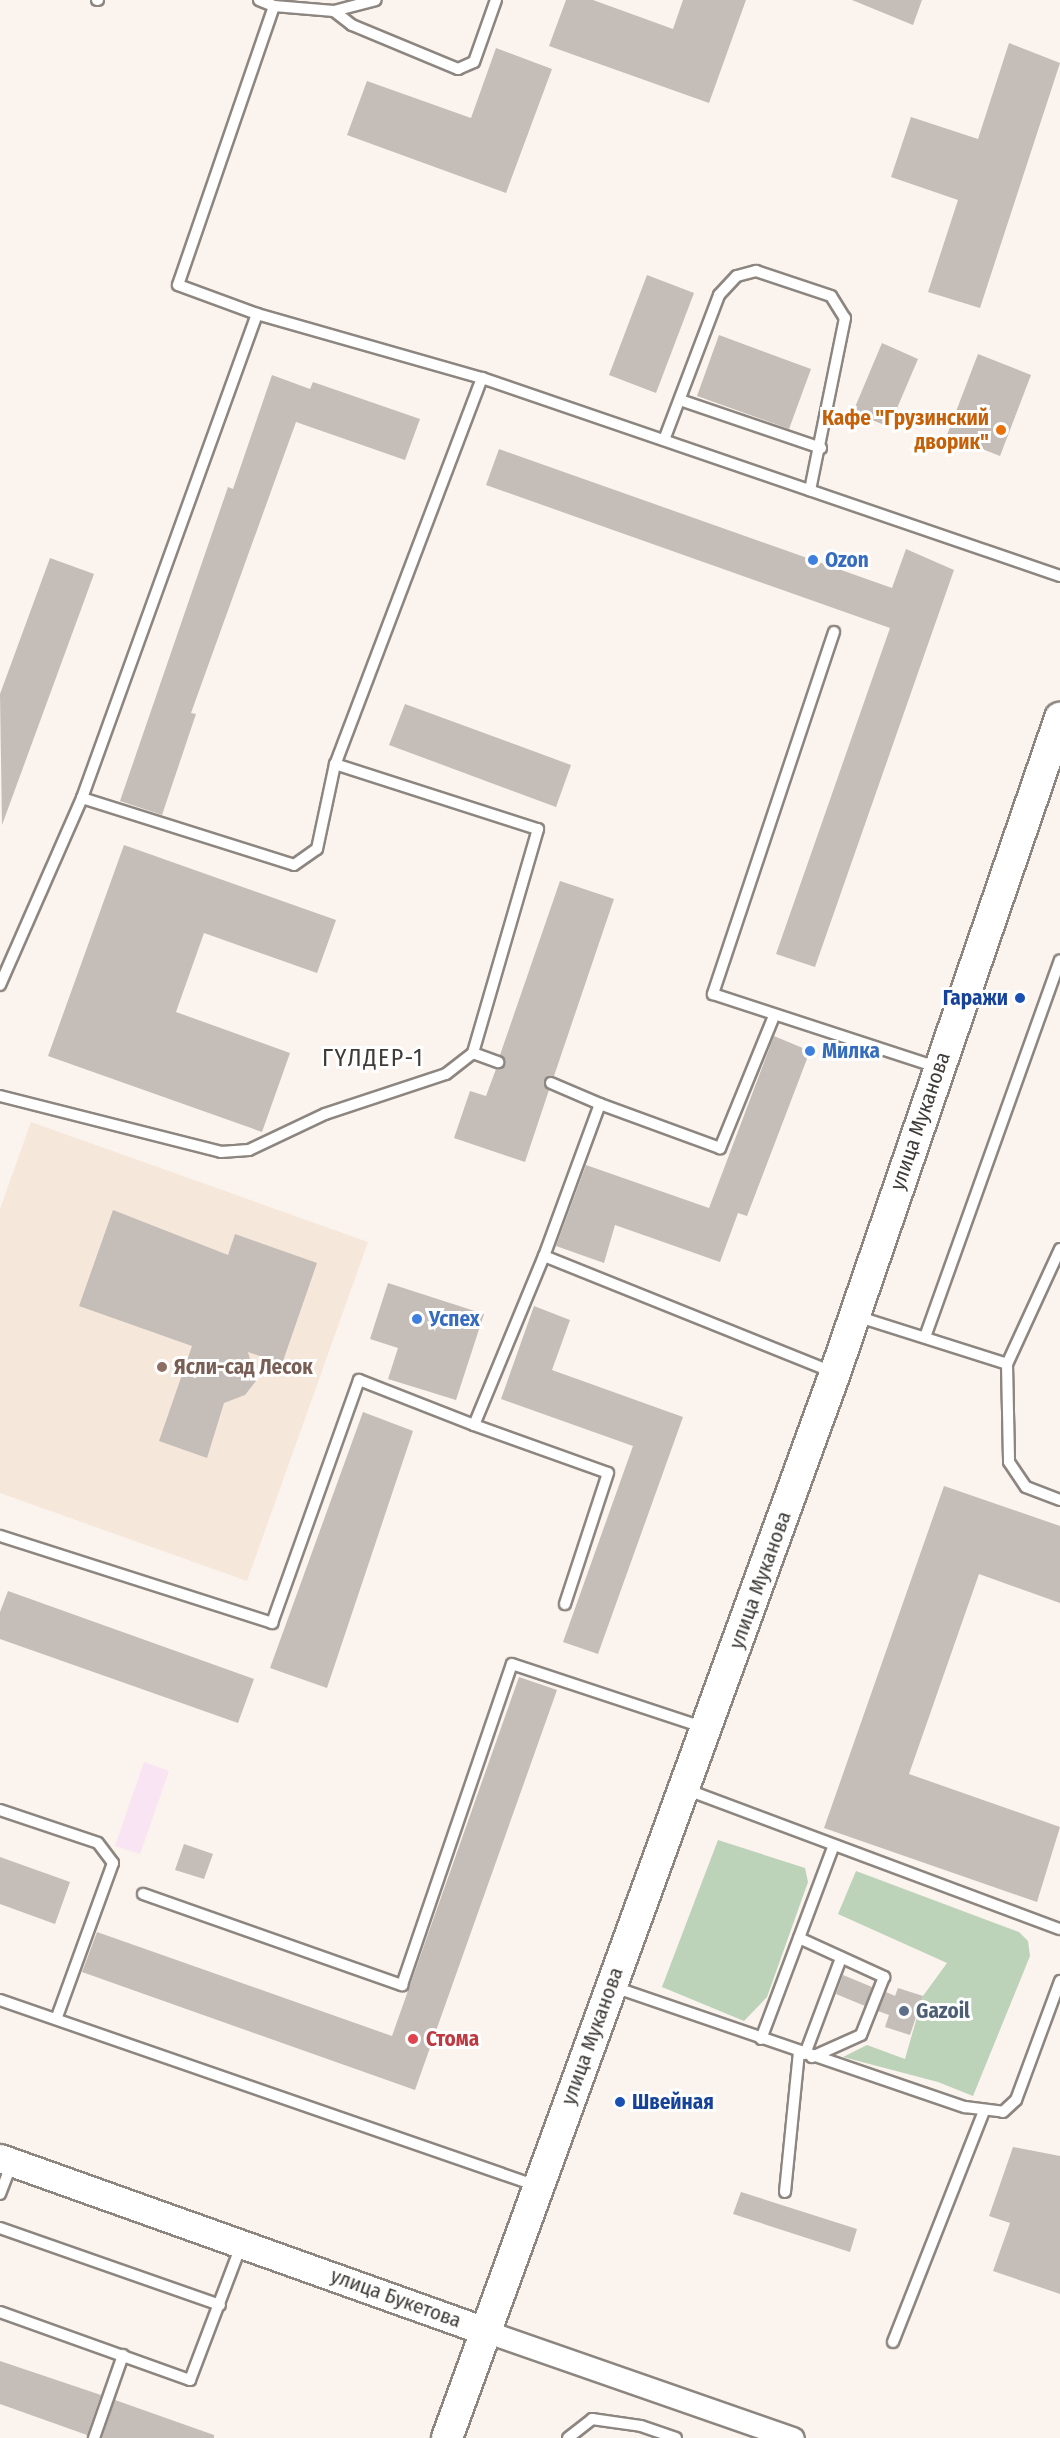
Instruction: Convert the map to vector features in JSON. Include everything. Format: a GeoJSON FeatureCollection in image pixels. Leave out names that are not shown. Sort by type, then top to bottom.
{"type":"FeatureCollection","features":[{"type":"Feature","properties":{"kind":"main road","name":"улица Муканова"},"geometry":{"type":"LineString","coordinates":[[447,2438],[835,1372],[938,1067],[1060,718]]}},
{"type":"Feature","properties":{"kind":"street","name":"улица Букетова"},"geometry":{"type":"LineString","coordinates":[[6,2160],[793,2438]]}},
{"type":"Feature","properties":{"kind":"lane"},"geometry":{"type":"LineString","coordinates":[[259,0],[274,6],[334,11],[376,0]]}},
{"type":"Feature","properties":{"kind":"lane"},"geometry":{"type":"LineString","coordinates":[[334,11],[352,26],[458,69],[474,62],[496,0]]}},
{"type":"Feature","properties":{"kind":"lane"},"geometry":{"type":"LineString","coordinates":[[274,6],[178,285],[257,314],[482,378],[1060,576]]}},
{"type":"Feature","properties":{"kind":"lane"},"geometry":{"type":"LineString","coordinates":[[664,440],[719,295],[737,276],[756,271],[831,296],[845,318],[810,490]]}},
{"type":"Feature","properties":{"kind":"lane"},"geometry":{"type":"LineString","coordinates":[[0,985],[82,798],[257,314]]}},
{"type":"Feature","properties":{"kind":"lane"},"geometry":{"type":"LineString","coordinates":[[82,798],[294,866],[317,849],[335,764],[482,378]]}},
{"type":"Feature","properties":{"kind":"lane"},"geometry":{"type":"LineString","coordinates":[[680,400],[820,448]]}},
{"type":"Feature","properties":{"kind":"lane"},"geometry":{"type":"LineString","coordinates":[[834,632],[713,994],[774,1016],[938,1067]]}},
{"type":"Feature","properties":{"kind":"lane"},"geometry":{"type":"LineString","coordinates":[[0,1096],[221,1152],[240,1151],[383,1092],[446,1074],[473,1053],[538,830],[335,764]]}},
{"type":"Feature","properties":{"kind":"lane"},"geometry":{"type":"LineString","coordinates":[[925,1337],[1060,960]]}},
{"type":"Feature","properties":{"kind":"lane"},"geometry":{"type":"LineString","coordinates":[[551,1083],[600,1104],[720,1148],[774,1016]]}},
{"type":"Feature","properties":{"kind":"lane"},"geometry":{"type":"LineString","coordinates":[[473,1053],[498,1062]]}},
{"type":"Feature","properties":{"kind":"lane"},"geometry":{"type":"LineString","coordinates":[[474,1425],[544,1256],[600,1104]]}},
{"type":"Feature","properties":{"kind":"lane"},"geometry":{"type":"LineString","coordinates":[[1060,1249],[1007,1364],[1010,1462],[1026,1487],[1060,1500]]}},
{"type":"Feature","properties":{"kind":"lane"},"geometry":{"type":"LineString","coordinates":[[544,1256],[835,1372]]}},
{"type":"Feature","properties":{"kind":"lane"},"geometry":{"type":"LineString","coordinates":[[855,1315],[1007,1364]]}},
{"type":"Feature","properties":{"kind":"lane"},"geometry":{"type":"LineString","coordinates":[[0,1536],[272,1623],[359,1380],[474,1425],[608,1473],[565,1604]]}},
{"type":"Feature","properties":{"kind":"lane"},"geometry":{"type":"LineString","coordinates":[[143,1894],[402,1985],[512,1664],[706,1728]]}},
{"type":"Feature","properties":{"kind":"lane"},"geometry":{"type":"LineString","coordinates":[[682,1788],[1060,1929]]}},
{"type":"Feature","properties":{"kind":"lane"},"geometry":{"type":"LineString","coordinates":[[0,1810],[98,1843],[113,1863],[57,2017]]}},
{"type":"Feature","properties":{"kind":"lane"},"geometry":{"type":"LineString","coordinates":[[761,2039],[834,1845]]}},
{"type":"Feature","properties":{"kind":"lane"},"geometry":{"type":"LineString","coordinates":[[799,1938],[884,1977],[861,2035],[805,2054]]}},
{"type":"Feature","properties":{"kind":"lane"},"geometry":{"type":"LineString","coordinates":[[785,2192],[805,2054],[841,1958]]}},
{"type":"Feature","properties":{"kind":"lane"},"geometry":{"type":"LineString","coordinates":[[611,1986],[805,2054],[984,2111],[1003,2112],[1016,2100],[1060,1981]]}},
{"type":"Feature","properties":{"kind":"lane"},"geometry":{"type":"LineString","coordinates":[[0,2000],[57,2017],[537,2186]]}},
{"type":"Feature","properties":{"kind":"lane"},"geometry":{"type":"LineString","coordinates":[[892,2342],[984,2111]]}},
{"type":"Feature","properties":{"kind":"lane"},"geometry":{"type":"LineString","coordinates":[[0,2194],[6,2160]]}},
{"type":"Feature","properties":{"kind":"lane"},"geometry":{"type":"LineString","coordinates":[[0,2228],[220,2306]]}},
{"type":"Feature","properties":{"kind":"lane"},"geometry":{"type":"LineString","coordinates":[[0,2312],[190,2380],[242,2244]]}},
{"type":"Feature","properties":{"kind":"lane"},"geometry":{"type":"LineString","coordinates":[[94,2438],[123,2355]]}},
{"type":"Feature","properties":{"kind":"lane"},"geometry":{"type":"LineString","coordinates":[[568,2438],[592,2419],[641,2426],[676,2438]]}},
{"type":"Feature","properties":{"kind":"shaded area","name":"Ясли-сад Лесок"},"geometry":{"type":"Polygon","coordinates":[[[31,1122],[368,1242],[247,1581],[0,1493],[0,1209],[31,1122]]]}},
{"type":"Feature","properties":{"kind":"shaded area"},"geometry":{"type":"Polygon","coordinates":[[[144,1762],[169,1771],[140,1854],[115,1846],[144,1762]]]}},
{"type":"Feature","properties":{"kind":"green space"},"geometry":{"type":"Polygon","coordinates":[[[718,1840],[805,1868],[808,1882],[767,1997],[744,2021],[662,1987],[718,1840]]]}},
{"type":"Feature","properties":{"kind":"green space"},"geometry":{"type":"Polygon","coordinates":[[[856,1871],[1019,1932],[1028,1941],[1030,1956],[973,2096],[938,2082],[843,2057],[867,2045],[905,2059],[923,1996],[947,1963],[838,1914],[856,1871]]]}},
{"type":"Feature","properties":{"kind":"building"},"geometry":{"type":"Polygon","coordinates":[[[566,0],[593,0],[673,29],[683,0],[746,0],[709,103],[549,46],[566,0]]]}},
{"type":"Feature","properties":{"kind":"building"},"geometry":{"type":"Polygon","coordinates":[[[852,0],[922,0],[913,25],[852,0]]]}},
{"type":"Feature","properties":{"kind":"building"},"geometry":{"type":"Polygon","coordinates":[[[1009,43],[1060,63],[980,308],[928,292],[958,200],[891,177],[911,117],[978,139],[1009,43]]]}},
{"type":"Feature","properties":{"kind":"building"},"geometry":{"type":"Polygon","coordinates":[[[496,48],[552,69],[506,193],[347,135],[367,81],[471,118],[496,48]]]}},
{"type":"Feature","properties":{"kind":"building"},"geometry":{"type":"Polygon","coordinates":[[[647,275],[694,293],[656,393],[609,375],[647,275]]]}},
{"type":"Feature","properties":{"kind":"building"},"geometry":{"type":"Polygon","coordinates":[[[719,335],[811,369],[789,429],[697,396],[719,335]]]}},
{"type":"Feature","properties":{"kind":"building"},"geometry":{"type":"Polygon","coordinates":[[[882,343],[918,359],[889,427],[853,412],[882,343]]]}},
{"type":"Feature","properties":{"kind":"building"},"geometry":{"type":"Polygon","coordinates":[[[978,354],[1031,375],[1000,456],[947,435],[978,354]]]}},
{"type":"Feature","properties":{"kind":"building"},"geometry":{"type":"Polygon","coordinates":[[[272,375],[310,389],[313,382],[420,419],[405,460],[296,422],[191,713],[196,714],[162,815],[120,801],[228,487],[233,489],[272,375]]]}},
{"type":"Feature","properties":{"kind":"building"},"geometry":{"type":"Polygon","coordinates":[[[499,449],[892,588],[906,549],[954,570],[815,967],[776,954],[890,628],[486,485],[499,449]]]}},
{"type":"Feature","properties":{"kind":"building"},"geometry":{"type":"Polygon","coordinates":[[[50,558],[94,574],[2,825],[0,694],[50,558]]]}},
{"type":"Feature","properties":{"kind":"building"},"geometry":{"type":"Polygon","coordinates":[[[405,704],[571,765],[556,807],[389,745],[405,704]]]}},
{"type":"Feature","properties":{"kind":"building"},"geometry":{"type":"Polygon","coordinates":[[[124,845],[336,920],[317,973],[204,933],[176,1012],[290,1053],[262,1132],[48,1056],[124,845]]]}},
{"type":"Feature","properties":{"kind":"building"},"geometry":{"type":"Polygon","coordinates":[[[560,881],[614,899],[554,1076],[544,1081],[549,1090],[525,1162],[454,1138],[470,1091],[486,1096],[496,1069],[505,1065],[500,1055],[560,881]]]}},
{"type":"Feature","properties":{"kind":"building"},"geometry":{"type":"Polygon","coordinates":[[[774,1036],[810,1051],[747,1216],[738,1213],[720,1262],[615,1225],[604,1263],[556,1246],[586,1165],[709,1208],[774,1036]]]}},
{"type":"Feature","properties":{"kind":"building"},"geometry":{"type":"Polygon","coordinates":[[[113,1210],[228,1255],[235,1234],[317,1263],[282,1364],[248,1352],[256,1381],[245,1395],[224,1403],[207,1458],[159,1441],[192,1346],[79,1306],[113,1210]]]}},
{"type":"Feature","properties":{"kind":"building"},"geometry":{"type":"Polygon","coordinates":[[[388,1283],[484,1314],[456,1400],[388,1379],[398,1348],[370,1339],[388,1283]]]}},
{"type":"Feature","properties":{"kind":"building"},"geometry":{"type":"Polygon","coordinates":[[[534,1306],[570,1320],[552,1370],[683,1417],[598,1654],[563,1642],[633,1446],[501,1399],[534,1306]]]}},
{"type":"Feature","properties":{"kind":"building"},"geometry":{"type":"Polygon","coordinates":[[[363,1412],[413,1431],[327,1688],[270,1668],[363,1412]]]}},
{"type":"Feature","properties":{"kind":"building"},"geometry":{"type":"Polygon","coordinates":[[[944,1486],[1060,1526],[1060,1603],[979,1574],[909,1774],[1060,1827],[1037,1902],[824,1828],[944,1486]]]}},
{"type":"Feature","properties":{"kind":"building"},"geometry":{"type":"Polygon","coordinates":[[[8,1591],[254,1679],[238,1723],[0,1639],[0,1612],[8,1591]]]}},
{"type":"Feature","properties":{"kind":"building"},"geometry":{"type":"Polygon","coordinates":[[[519,1677],[557,1690],[415,2090],[82,1972],[97,1932],[392,2036],[519,1677]]]}},
{"type":"Feature","properties":{"kind":"building"},"geometry":{"type":"Polygon","coordinates":[[[184,1844],[213,1854],[204,1879],[175,1870],[184,1844]]]}},
{"type":"Feature","properties":{"kind":"building"},"geometry":{"type":"Polygon","coordinates":[[[0,1857],[70,1882],[55,1924],[0,1904],[0,1857]]]}},
{"type":"Feature","properties":{"kind":"building"},"geometry":{"type":"Polygon","coordinates":[[[843,1975],[872,1987],[865,2006],[836,1994],[843,1975]]]}},
{"type":"Feature","properties":{"kind":"building","name":"Gazoil"},"geometry":{"type":"Polygon","coordinates":[[[898,1988],[923,1996],[910,2035],[885,2027],[889,2015],[878,2011],[886,1992],[895,1996],[898,1988]]]}},
{"type":"Feature","properties":{"kind":"building"},"geometry":{"type":"Polygon","coordinates":[[[1013,2147],[1060,2156],[1060,2294],[993,2271],[1010,2223],[989,2216],[1013,2147]]]}},
{"type":"Feature","properties":{"kind":"building"},"geometry":{"type":"Polygon","coordinates":[[[741,2192],[857,2229],[850,2252],[733,2214],[741,2192]]]}},
{"type":"Feature","properties":{"kind":"building"},"geometry":{"type":"Polygon","coordinates":[[[0,2361],[101,2395],[87,2435],[0,2404],[0,2361]]]}},
{"type":"Feature","properties":{"kind":"building"},"geometry":{"type":"Polygon","coordinates":[[[115,2400],[214,2435],[214,2438],[102,2438],[115,2400]]]}},
{"type":"Feature","properties":{"kind":"place","name":"Кафе \"Грузинский дворик\""},"geometry":{"type":"Point","coordinates":[1001,430]}},
{"type":"Feature","properties":{"kind":"place","name":"Ozon"},"geometry":{"type":"Point","coordinates":[813,560]}},
{"type":"Feature","properties":{"kind":"place","name":"Гаражи"},"geometry":{"type":"Point","coordinates":[1020,998]}},
{"type":"Feature","properties":{"kind":"place","name":"Милка"},"geometry":{"type":"Point","coordinates":[810,1051]}},
{"type":"Feature","properties":{"kind":"place","name":"Успех"},"geometry":{"type":"Point","coordinates":[417,1319]}},
{"type":"Feature","properties":{"kind":"place","name":"Ясли-сад Лесок"},"geometry":{"type":"Point","coordinates":[162,1367]}},
{"type":"Feature","properties":{"kind":"place","name":"Gazoil"},"geometry":{"type":"Point","coordinates":[904,2011]}},
{"type":"Feature","properties":{"kind":"place","name":"Стома"},"geometry":{"type":"Point","coordinates":[413,2039]}},
{"type":"Feature","properties":{"kind":"place","name":"Швейная"},"geometry":{"type":"Point","coordinates":[620,2102]}},
{"type":"Feature","properties":{"kind":"district","name":"ГҮЛДЕР-1"},"geometry":{"type":"Point","coordinates":[373,1059]}}]}
